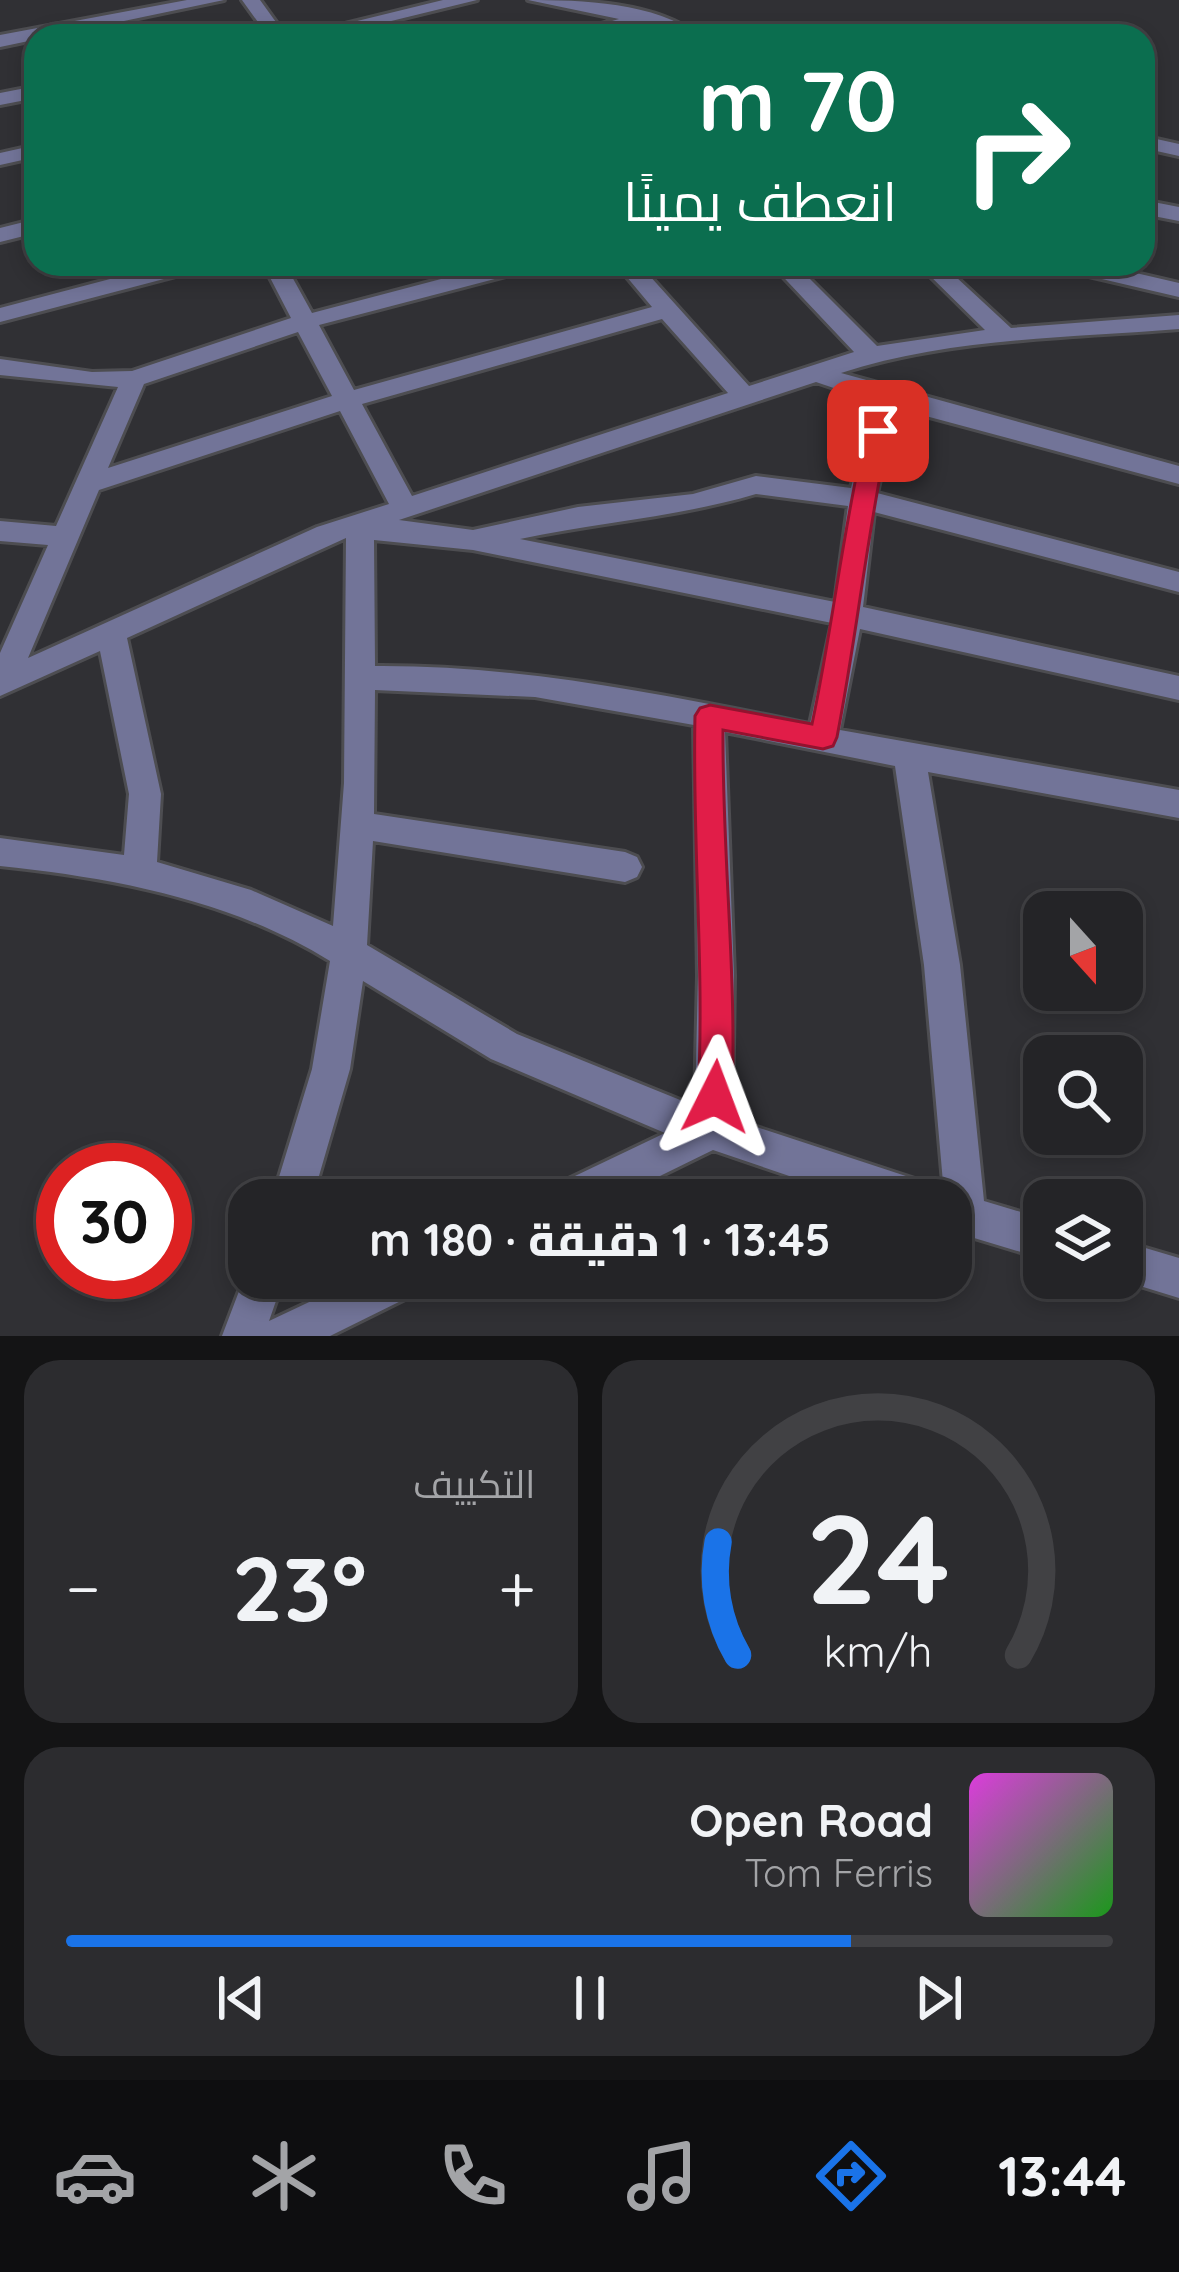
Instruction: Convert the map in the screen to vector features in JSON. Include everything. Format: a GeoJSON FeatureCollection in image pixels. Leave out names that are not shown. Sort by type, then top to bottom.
{"type":"FeatureCollection","features":[{"type":"Feature","properties":{"kind":"street"},"geometry":{"type":"LineString","coordinates":[[89,24],[215,0]]}},
{"type":"Feature","properties":{"kind":"street"},"geometry":{"type":"LineString","coordinates":[[359,24],[468,0]]}},
{"type":"Feature","properties":{"kind":"street"},"geometry":{"type":"LineString","coordinates":[[537,0],[661,24]]}},
{"type":"Feature","properties":{"kind":"street"},"geometry":{"type":"LineString","coordinates":[[620,24],[646,18]]}},
{"type":"Feature","properties":{"kind":"street"},"geometry":{"type":"LineString","coordinates":[[0,315],[148,276]]}},
{"type":"Feature","properties":{"kind":"street"},"geometry":{"type":"LineString","coordinates":[[280,276],[404,507]]}},
{"type":"Feature","properties":{"kind":"street"},"geometry":{"type":"LineString","coordinates":[[0,367],[92,380],[134,379],[304,322],[479,276]]}},
{"type":"Feature","properties":{"kind":"street"},"geometry":{"type":"LineString","coordinates":[[637,276],[743,395]]}},
{"type":"Feature","properties":{"kind":"street"},"geometry":{"type":"LineString","coordinates":[[794,276],[871,356]]}},
{"type":"Feature","properties":{"kind":"street"},"geometry":{"type":"LineString","coordinates":[[942,276],[1005,336]]}},
{"type":"Feature","properties":{"kind":"street"},"geometry":{"type":"LineString","coordinates":[[1119,276],[1179,290]]}},
{"type":"Feature","properties":{"kind":"street"},"geometry":{"type":"LineString","coordinates":[[88,484],[346,400],[666,310]]}},
{"type":"Feature","properties":{"kind":"street"},"geometry":{"type":"LineString","coordinates":[[1,683],[291,548],[743,395],[924,344],[1179,322]]}},
{"type":"Feature","properties":{"kind":"street"},"geometry":{"type":"LineString","coordinates":[[815,373],[886,397],[1179,475]]}},
{"type":"Feature","properties":{"kind":"street"},"geometry":{"type":"LineString","coordinates":[[1,683],[134,379]]}},
{"type":"Feature","properties":{"kind":"street"},"geometry":{"type":"LineString","coordinates":[[823,737],[848,615],[862,499],[886,397]]}},
{"type":"Feature","properties":{"kind":"street"},"geometry":{"type":"LineString","coordinates":[[473,540],[578,517],[693,503],[756,485],[862,499],[1179,582]]}},
{"type":"Feature","properties":{"kind":"street"},"geometry":{"type":"LineString","coordinates":[[361,526],[473,540],[1179,688]]}},
{"type":"Feature","properties":{"kind":"street"},"geometry":{"type":"LineString","coordinates":[[298,1179],[331,1069],[349,954],[358,825],[361,526]]}},
{"type":"Feature","properties":{"kind":"street"},"geometry":{"type":"LineString","coordinates":[[0,530],[65,537]]}},
{"type":"Feature","properties":{"kind":"street"},"geometry":{"type":"LineString","coordinates":[[111,632],[145,794],[140,873]]}},
{"type":"Feature","properties":{"kind":"street"},"geometry":{"type":"LineString","coordinates":[[358,678],[490,677],[616,695],[1179,804]]}},
{"type":"Feature","properties":{"kind":"street"},"geometry":{"type":"LineString","coordinates":[[710,716],[708,806],[719,1016],[712,1132]]}},
{"type":"Feature","properties":{"kind":"street"},"geometry":{"type":"LineString","coordinates":[[909,755],[942,965],[956,1179]]}},
{"type":"Feature","properties":{"kind":"street"},"geometry":{"type":"LineString","coordinates":[[358,825],[625,867]]}},
{"type":"Feature","properties":{"kind":"street"},"geometry":{"type":"LineString","coordinates":[[0,852],[140,873],[241,901],[349,954],[471,1030],[544,1068],[712,1132],[854,1179]]}},
{"type":"Feature","properties":{"kind":"street"},"geometry":{"type":"LineString","coordinates":[[612,1179],[712,1132]]}},
{"type":"Feature","properties":{"kind":"street"},"geometry":{"type":"LineString","coordinates":[[972,1218],[1023,1233]]}},
{"type":"Feature","properties":{"kind":"street"},"geometry":{"type":"LineString","coordinates":[[1143,1267],[1179,1278]]}},
{"type":"Feature","properties":{"kind":"street"},"geometry":{"type":"LineString","coordinates":[[243,1336],[256,1299]]}},
{"type":"Feature","properties":{"kind":"street"},"geometry":{"type":"LineString","coordinates":[[284,1336],[361,1299]]}},
{"type":"Feature","properties":{"kind":"route"},"geometry":{"type":"LineString","coordinates":[[715,1097],[719,1016],[708,806],[710,716],[823,737],[848,615],[862,499],[878,431]]}}]}
